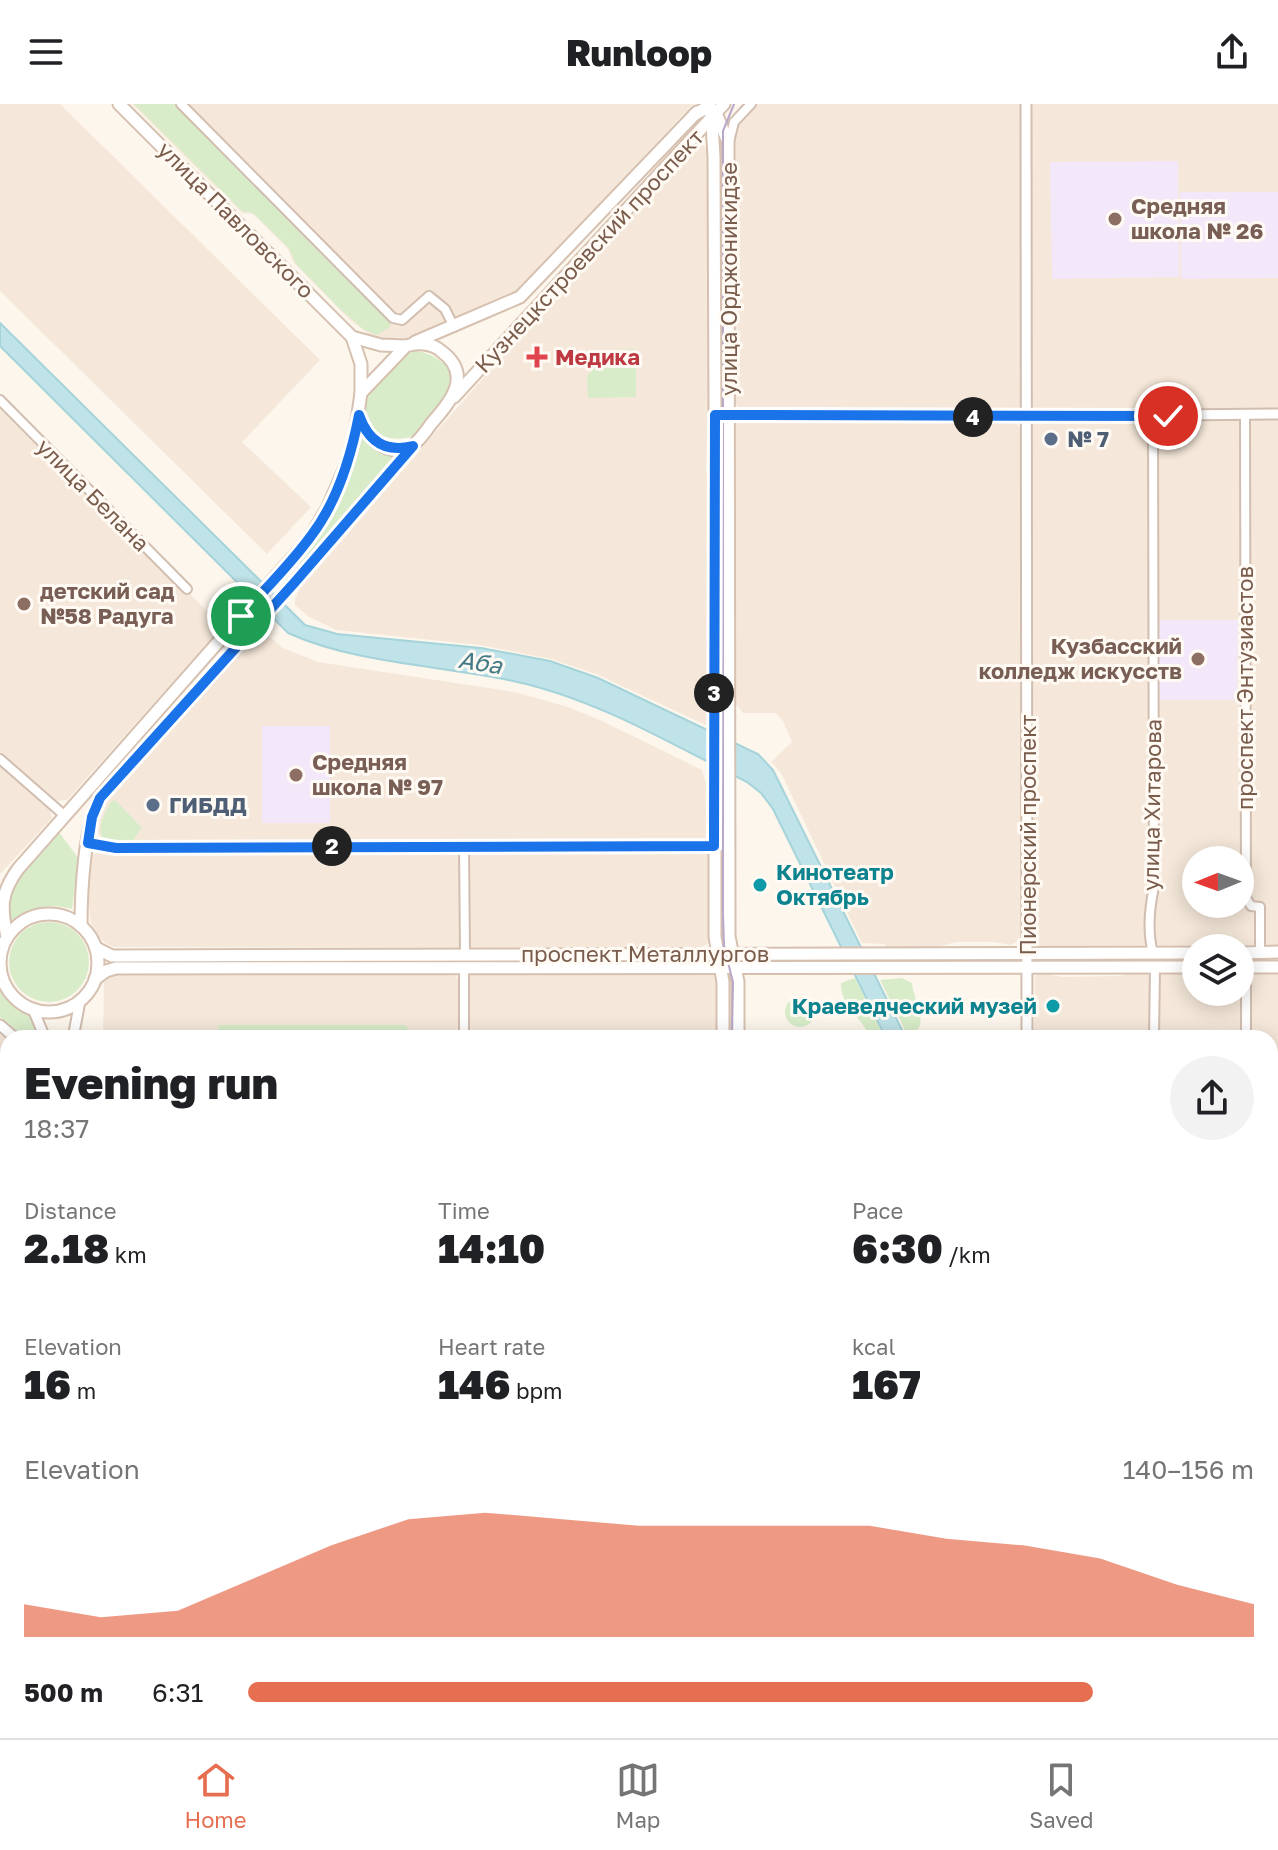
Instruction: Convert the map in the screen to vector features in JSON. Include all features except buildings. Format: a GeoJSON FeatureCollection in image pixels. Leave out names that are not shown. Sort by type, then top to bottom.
{"type":"FeatureCollection","features":[{"type":"Feature","properties":{"kind":"main road","name":"улица Павловского"},"geometry":{"type":"LineString","coordinates":[[119,104],[352,337]]}},
{"type":"Feature","properties":{"kind":"main road"},"geometry":{"type":"LineString","coordinates":[[715,108],[728,142]]}},
{"type":"Feature","properties":{"kind":"main road","name":"Кузнецкстроевский проспект"},"geometry":{"type":"LineString","coordinates":[[410,344],[513,303],[527,292],[694,115],[704,109],[715,108]]}},
{"type":"Feature","properties":{"kind":"main road","name":"Кузнецкстроевский проспект"},"geometry":{"type":"LineString","coordinates":[[454,398],[687,146],[715,108]]}},
{"type":"Feature","properties":{"kind":"main road","name":"улица Орджоникидзе"},"geometry":{"type":"LineString","coordinates":[[715,108],[714,846],[723,1030]]}},
{"type":"Feature","properties":{"kind":"main road"},"geometry":{"type":"LineString","coordinates":[[687,146],[702,138],[713,148]]}},
{"type":"Feature","properties":{"kind":"main road","name":"улица Орджоникидзе"},"geometry":{"type":"LineString","coordinates":[[728,142],[729,846],[731,954],[738,982],[738,1030]]}},
{"type":"Feature","properties":{"kind":"main road"},"geometry":{"type":"LineString","coordinates":[[81,926],[88,843],[92,817],[100,798],[295,582],[454,398],[458,380],[452,361],[435,346],[381,345],[352,337]]}},
{"type":"Feature","properties":{"kind":"main road"},"geometry":{"type":"LineString","coordinates":[[4,942],[18,924],[33,916],[58,915],[81,926],[96,948],[95,979],[80,1001],[48,1012],[21,1003],[2,983],[3,900],[7,884],[64,815],[309,539],[328,507],[347,463],[359,415],[361,364],[352,337]]}},
{"type":"Feature","properties":{"kind":"main road"},"geometry":{"type":"LineString","coordinates":[[361,393],[410,344]]}},
{"type":"Feature","properties":{"kind":"main road"},"geometry":{"type":"LineString","coordinates":[[359,415],[370,438],[381,445],[400,449],[413,446]]}},
{"type":"Feature","properties":{"kind":"main road","name":"проспект Металлургов"},"geometry":{"type":"LineString","coordinates":[[96,948],[112,956],[731,954],[815,960],[1025,959],[1182,953]]}},
{"type":"Feature","properties":{"kind":"main road"},"geometry":{"type":"LineString","coordinates":[[1254,953],[1278,952]]}},
{"type":"Feature","properties":{"kind":"main road","name":"проспект Металлургов"},"geometry":{"type":"LineString","coordinates":[[1025,959],[1182,967]]}},
{"type":"Feature","properties":{"kind":"main road","name":"проспект Металлургов"},"geometry":{"type":"LineString","coordinates":[[95,979],[116,968],[735,967],[815,960]]}},
{"type":"Feature","properties":{"kind":"main road"},"geometry":{"type":"LineString","coordinates":[[1254,967],[1278,967]]}},
{"type":"Feature","properties":{"kind":"street"},"geometry":{"type":"LineString","coordinates":[[181,104],[393,318],[402,320],[429,296],[445,309],[454,327]]}},
{"type":"Feature","properties":{"kind":"street"},"geometry":{"type":"LineString","coordinates":[[728,142],[734,122],[751,104]]}},
{"type":"Feature","properties":{"kind":"street","name":"Пионерский проспект"},"geometry":{"type":"LineString","coordinates":[[1026,104],[1027,1030]]}},
{"type":"Feature","properties":{"kind":"street","name":"улица Белана"},"geometry":{"type":"LineString","coordinates":[[0,400],[187,589]]}},
{"type":"Feature","properties":{"kind":"street"},"geometry":{"type":"LineString","coordinates":[[715,415],[1153,417],[1278,414]]}},
{"type":"Feature","properties":{"kind":"street","name":"проспект Энтузиастов"},"geometry":{"type":"LineString","coordinates":[[1245,415],[1246,898],[1251,906],[1260,907],[1260,953]]}},
{"type":"Feature","properties":{"kind":"street","name":"улица Хитарова"},"geometry":{"type":"LineString","coordinates":[[1153,417],[1154,887],[1149,909],[1153,953]]}},
{"type":"Feature","properties":{"kind":"street"},"geometry":{"type":"LineString","coordinates":[[0,759],[64,815]]}},
{"type":"Feature","properties":{"kind":"street"},"geometry":{"type":"LineString","coordinates":[[88,843],[116,848],[729,846]]}},
{"type":"Feature","properties":{"kind":"street"},"geometry":{"type":"LineString","coordinates":[[464,846],[465,954]]}},
{"type":"Feature","properties":{"kind":"street"},"geometry":{"type":"LineString","coordinates":[[464,967],[464,1030]]}},
{"type":"Feature","properties":{"kind":"street"},"geometry":{"type":"LineString","coordinates":[[1154,1030],[1155,967]]}},
{"type":"Feature","properties":{"kind":"street"},"geometry":{"type":"LineString","coordinates":[[75,1030],[80,1001]]}},
{"type":"Feature","properties":{"kind":"street"},"geometry":{"type":"LineString","coordinates":[[1245,1006],[1246,1030]]}},
{"type":"Feature","properties":{"kind":"street"},"geometry":{"type":"LineString","coordinates":[[33,1009],[42,1030]]}},
{"type":"Feature","properties":{"kind":"shaded area"},"geometry":{"type":"Polygon","coordinates":[[[0,104],[60,104],[320,360],[242,442],[311,507],[267,554],[0,291],[0,104]]]}},
{"type":"Feature","properties":{"kind":"shaded area"},"geometry":{"type":"Polygon","coordinates":[[[132,104],[693,104],[518,291],[507,299],[413,337],[391,341],[369,334],[350,320],[293,262],[288,249],[253,214],[242,213],[132,104]]]}},
{"type":"Feature","properties":{"kind":"shaded area"},"geometry":{"type":"Polygon","coordinates":[[[754,104],[1278,104],[1278,409],[1017,412],[741,410],[733,395],[733,136],[739,120],[754,104]]]}},
{"type":"Feature","properties":{"kind":"shaded area"},"geometry":{"type":"Polygon","coordinates":[[[700,143],[709,150],[710,437],[706,470],[709,486],[711,723],[706,725],[596,674],[551,659],[480,645],[336,630],[309,617],[295,605],[303,582],[686,149],[700,143]]]}},
{"type":"Feature","properties":{"kind":"shaded area","name":"Средняя школа № 26"},"geometry":{"type":"Polygon","coordinates":[[[1178,161],[1179,277],[1052,279],[1050,162],[1178,161]]]}},
{"type":"Feature","properties":{"kind":"shaded area"},"geometry":{"type":"Polygon","coordinates":[[[1180,192],[1278,192],[1278,278],[1181,279],[1180,192]]]}},
{"type":"Feature","properties":{"kind":"shaded area"},"geometry":{"type":"Polygon","coordinates":[[[0,407],[215,622],[216,631],[212,638],[67,800],[54,801],[0,752],[0,407]]]}},
{"type":"Feature","properties":{"kind":"shaded area"},"geometry":{"type":"Polygon","coordinates":[[[1011,419],[1019,426],[1021,433],[1023,689],[1020,940],[1011,945],[956,942],[937,947],[886,948],[885,944],[862,943],[781,773],[771,762],[792,742],[783,721],[775,713],[743,713],[734,702],[732,427],[742,420],[1011,419]]]}},
{"type":"Feature","properties":{"kind":"shaded area"},"geometry":{"type":"Polygon","coordinates":[[[1278,420],[1278,945],[1254,945],[1254,934],[1182,934],[1182,945],[1042,946],[1034,943],[1031,933],[1030,427],[1036,421],[1278,420]]]}},
{"type":"Feature","properties":{"kind":"shaded area","name":"Кузбасский колледж искусств"},"geometry":{"type":"Polygon","coordinates":[[[1158,620],[1238,620],[1237,700],[1158,700],[1158,620]]]}},
{"type":"Feature","properties":{"kind":"shaded area"},"geometry":{"type":"Polygon","coordinates":[[[264,632],[283,648],[318,662],[515,692],[600,720],[702,770],[705,781],[710,783],[711,838],[706,843],[118,846],[103,842],[96,829],[105,804],[247,642],[255,641],[264,632]]]}},
{"type":"Feature","properties":{"kind":"shaded area","name":"Средняя школа № 97"},"geometry":{"type":"Polygon","coordinates":[[[262,726],[330,726],[330,823],[262,823],[262,726]]]}},
{"type":"Feature","properties":{"kind":"shaded area"},"geometry":{"type":"Polygon","coordinates":[[[0,767],[50,810],[52,818],[0,874],[0,767]]]}},
{"type":"Feature","properties":{"kind":"shaded area"},"geometry":{"type":"Polygon","coordinates":[[[704,850],[711,857],[711,936],[710,942],[700,948],[113,947],[105,943],[91,923],[88,901],[90,862],[99,851],[704,850]]]}},
{"type":"Feature","properties":{"kind":"shaded area"},"geometry":{"type":"Polygon","coordinates":[[[1141,971],[1182,972],[1182,1006],[1254,1006],[1254,972],[1278,972],[1278,1030],[1034,1030],[1035,976],[1042,973],[1062,977],[1119,976],[1141,971]]]}},
{"type":"Feature","properties":{"kind":"shaded area"},"geometry":{"type":"Polygon","coordinates":[[[445,973],[456,976],[458,980],[458,1030],[103,1030],[105,979],[120,974],[445,973]]]}},
{"type":"Feature","properties":{"kind":"shaded area"},"geometry":{"type":"Polygon","coordinates":[[[712,973],[717,980],[717,1030],[468,1030],[467,981],[471,974],[712,973]]]}},
{"type":"Feature","properties":{"kind":"green space"},"geometry":{"type":"Polygon","coordinates":[[[134,104],[174,104],[391,322],[389,328],[376,335],[363,329],[339,308],[296,264],[289,248],[253,213],[242,211],[134,104]]]}},
{"type":"Feature","properties":{"kind":"green space"},"geometry":{"type":"Polygon","coordinates":[[[636,349],[636,397],[588,398],[587,376],[611,350],[636,349]]]}},
{"type":"Feature","properties":{"kind":"green space"},"geometry":{"type":"Polygon","coordinates":[[[415,351],[432,356],[446,366],[453,380],[452,389],[412,436],[393,439],[370,426],[364,409],[366,399],[386,371],[415,351]]]}},
{"type":"Feature","properties":{"kind":"green space"},"geometry":{"type":"Polygon","coordinates":[[[360,436],[382,452],[400,453],[302,566],[298,562],[329,519],[345,487],[360,436]]]}},
{"type":"Feature","properties":{"kind":"green space"},"geometry":{"type":"Polygon","coordinates":[[[115,800],[142,828],[130,844],[109,843],[101,835],[103,816],[115,800]]]}},
{"type":"Feature","properties":{"kind":"green space"},"geometry":{"type":"Polygon","coordinates":[[[58,831],[79,859],[72,909],[56,906],[41,908],[26,912],[12,921],[9,906],[16,881],[22,870],[58,831]]]}},
{"type":"Feature","properties":{"kind":"green space"},"geometry":{"type":"Polygon","coordinates":[[[41,922],[57,922],[78,933],[89,954],[89,970],[78,991],[57,1002],[41,1002],[27,996],[15,984],[9,970],[9,954],[15,940],[27,928],[41,922]]]}},
{"type":"Feature","properties":{"kind":"green space"},"geometry":{"type":"Polygon","coordinates":[[[855,978],[881,1030],[865,1030],[844,998],[841,983],[855,978]]]}},
{"type":"Feature","properties":{"kind":"green space"},"geometry":{"type":"Polygon","coordinates":[[[902,978],[912,983],[920,1014],[918,1030],[905,1030],[880,980],[902,978]]]}},
{"type":"Feature","properties":{"kind":"green space"},"geometry":{"type":"Polygon","coordinates":[[[0,989],[27,1011],[36,1030],[15,1030],[0,1017],[0,989]]]}},
{"type":"Feature","properties":{"kind":"green space"},"geometry":{"type":"Polygon","coordinates":[[[800,997],[811,1001],[815,1012],[811,1023],[800,1027],[789,1023],[785,1012],[789,1001],[800,997]]]}},
{"type":"Feature","properties":{"kind":"green space"},"geometry":{"type":"Polygon","coordinates":[[[218,1025],[405,1025],[410,1030],[219,1030],[218,1025]]]}},
{"type":"Feature","properties":{"kind":"water","name":"Аба"},"geometry":{"type":"Polygon","coordinates":[[[0,323],[305,625],[337,634],[481,648],[550,661],[598,678],[758,754],[773,770],[902,1030],[882,1030],[773,809],[761,793],[747,782],[604,711],[544,689],[485,676],[370,658],[288,633],[0,346],[0,323]]]}},
{"type":"Feature","properties":{"kind":"tram line"},"geometry":{"type":"LineString","coordinates":[[732,1030],[733,982],[724,947],[723,913],[723,131],[734,104]]}},
{"type":"Feature","properties":{"kind":"place","name":"Средняя школа № 26"},"geometry":{"type":"Point","coordinates":[1115,219]}},
{"type":"Feature","properties":{"kind":"place","name":"Медика"},"geometry":{"type":"Point","coordinates":[537,357]}},
{"type":"Feature","properties":{"kind":"place","name":"№ 7"},"geometry":{"type":"Point","coordinates":[1051,439]}},
{"type":"Feature","properties":{"kind":"place","name":"детский сад №58 Радуга"},"geometry":{"type":"Point","coordinates":[24,604]}},
{"type":"Feature","properties":{"kind":"place","name":"Кузбасский колледж искусств"},"geometry":{"type":"Point","coordinates":[1198,659]}},
{"type":"Feature","properties":{"kind":"place","name":"Средняя школа № 97"},"geometry":{"type":"Point","coordinates":[296,775]}},
{"type":"Feature","properties":{"kind":"place","name":"ГИБДД"},"geometry":{"type":"Point","coordinates":[153,805]}},
{"type":"Feature","properties":{"kind":"place","name":"Кинотеатр Октябрь"},"geometry":{"type":"Point","coordinates":[760,885]}},
{"type":"Feature","properties":{"kind":"place","name":"Краеведческий музей"},"geometry":{"type":"Point","coordinates":[1053,1006]}},
{"type":"Feature","properties":{"kind":"route"},"geometry":{"type":"LineString","coordinates":[[241,616],[315,531],[340,481],[359,415],[370,438],[381,445],[390,449],[413,446],[100,798],[92,817],[88,843],[116,848],[714,846],[715,415],[1168,416]]}}]}
